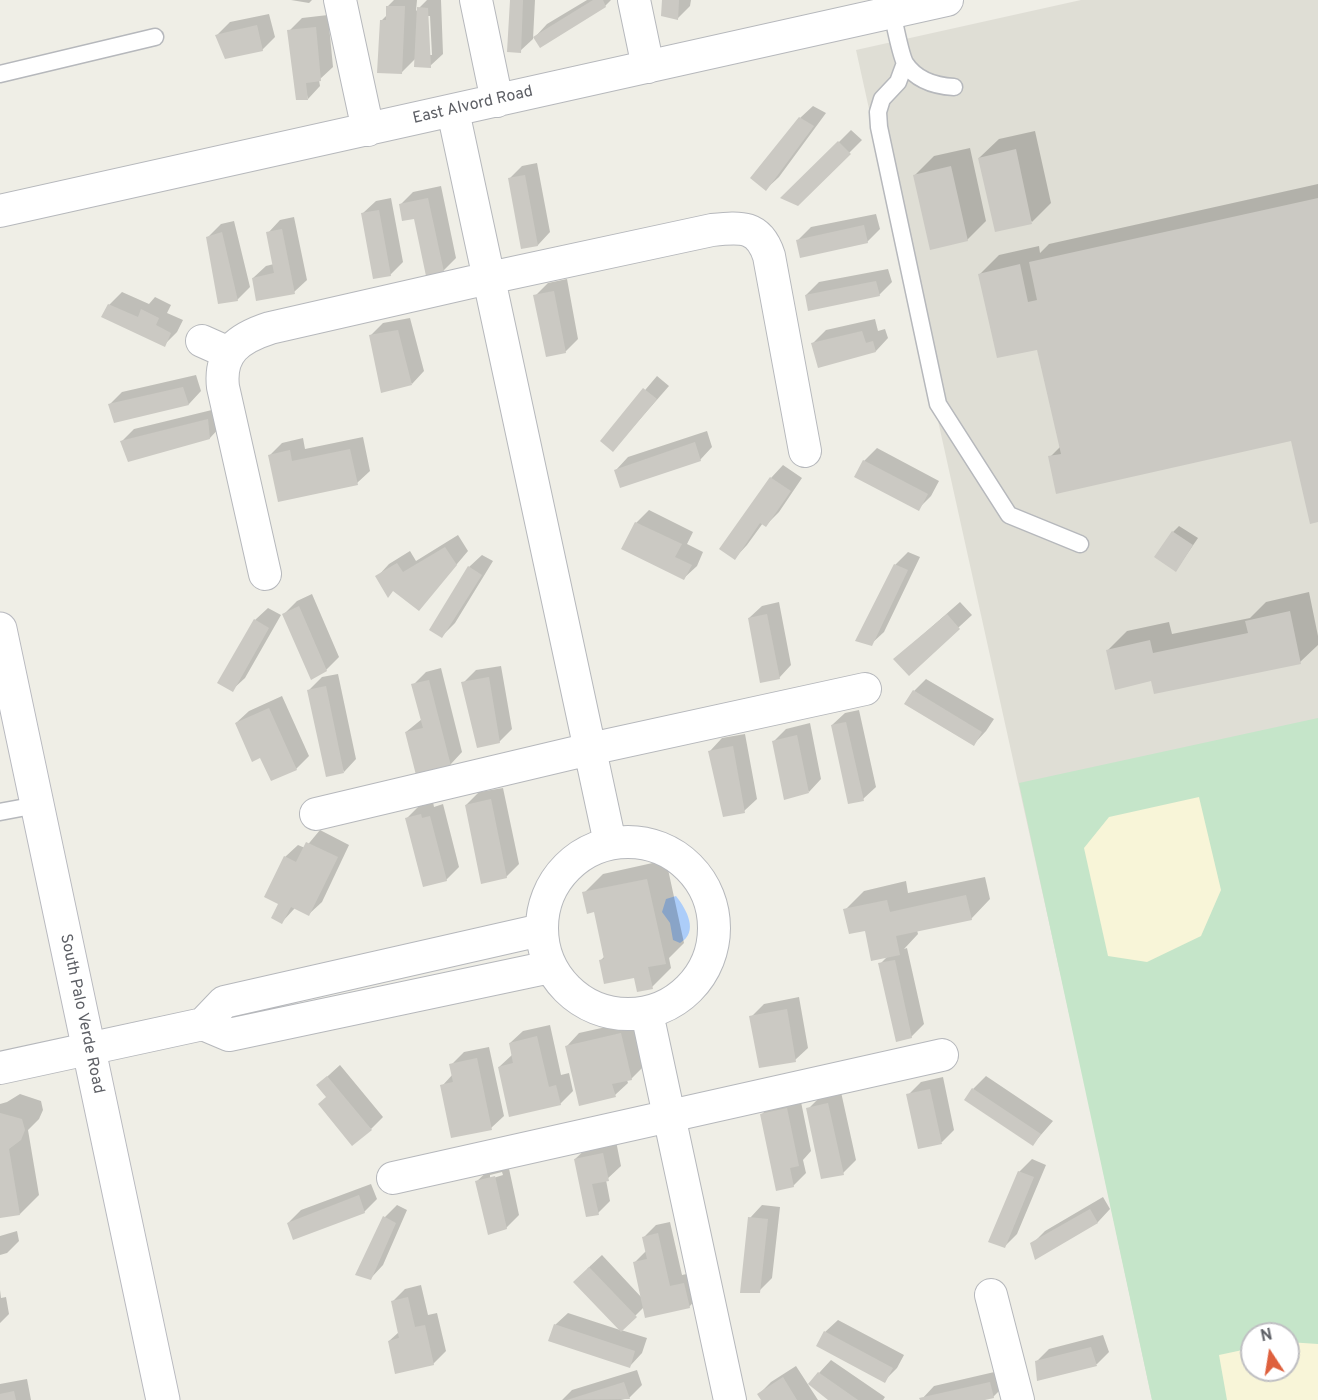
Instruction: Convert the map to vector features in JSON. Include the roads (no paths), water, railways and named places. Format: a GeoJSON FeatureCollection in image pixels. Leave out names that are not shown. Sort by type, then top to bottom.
{"type":"FeatureCollection","features":[{"type":"Feature","properties":{"kind":"main road","name":"South Palo Verde Road"},"geometry":{"type":"LineString","coordinates":[[0,629],[163,1400]]}},
{"type":"Feature","properties":{"kind":"street"},"geometry":{"type":"LineString","coordinates":[[340,0],[368,130]]}},
{"type":"Feature","properties":{"kind":"street"},"geometry":{"type":"LineString","coordinates":[[476,0],[497,101]]}},
{"type":"Feature","properties":{"kind":"street"},"geometry":{"type":"LineString","coordinates":[[634,0],[648,67]]}},
{"type":"Feature","properties":{"kind":"street","name":"East Alvord Road"},"geometry":{"type":"LineString","coordinates":[[0,211],[946,0]]}},
{"type":"Feature","properties":{"kind":"street"},"geometry":{"type":"LineString","coordinates":[[453,111],[610,843]]}},
{"type":"Feature","properties":{"kind":"street"},"geometry":{"type":"LineString","coordinates":[[265,574],[216,347],[237,343],[254,333],[270,328],[489,278],[712,230],[735,228],[748,230],[759,221],[769,256],[806,451]]}},
{"type":"Feature","properties":{"kind":"street"},"geometry":{"type":"LineString","coordinates":[[316,814],[590,749],[865,689]]}},
{"type":"Feature","properties":{"kind":"street"},"geometry":{"type":"LineString","coordinates":[[610,843],[646,844],[663,849],[686,863],[703,884],[713,909],[715,936],[708,963],[693,986],[672,1003],[647,1013],[618,1014],[591,1006],[567,990],[550,967],[543,949],[541,930],[545,900],[560,874],[582,854],[610,843]]}},
{"type":"Feature","properties":{"kind":"street"},"geometry":{"type":"LineString","coordinates":[[0,1068],[203,1024],[224,1002],[541,930]]}},
{"type":"Feature","properties":{"kind":"street"},"geometry":{"type":"LineString","coordinates":[[203,1024],[229,1035],[550,967]]}},
{"type":"Feature","properties":{"kind":"street"},"geometry":{"type":"LineString","coordinates":[[647,1013],[730,1400]]}},
{"type":"Feature","properties":{"kind":"street"},"geometry":{"type":"LineString","coordinates":[[393,1178],[942,1055]]}},
{"type":"Feature","properties":{"kind":"street"},"geometry":{"type":"LineString","coordinates":[[991,1295],[1018,1400]]}},
{"type":"Feature","properties":{"kind":"lane"},"geometry":{"type":"LineString","coordinates":[[892,12],[905,63],[925,81],[938,86],[954,87]]}},
{"type":"Feature","properties":{"kind":"lane"},"geometry":{"type":"LineString","coordinates":[[0,74],[155,37]]}},
{"type":"Feature","properties":{"kind":"lane"},"geometry":{"type":"LineString","coordinates":[[905,63],[898,82],[882,99],[878,112],[879,127],[938,404],[1009,515],[1080,544]]}},
{"type":"Feature","properties":{"kind":"lane"},"geometry":{"type":"LineString","coordinates":[[0,812],[37,805]]}},
{"type":"Feature","properties":{"kind":"water"},"geometry":{"type":"Polygon","coordinates":[[[676,896],[687,914],[690,927],[686,938],[680,943],[673,940],[670,923],[662,912],[666,899],[676,896]]]}}]}
